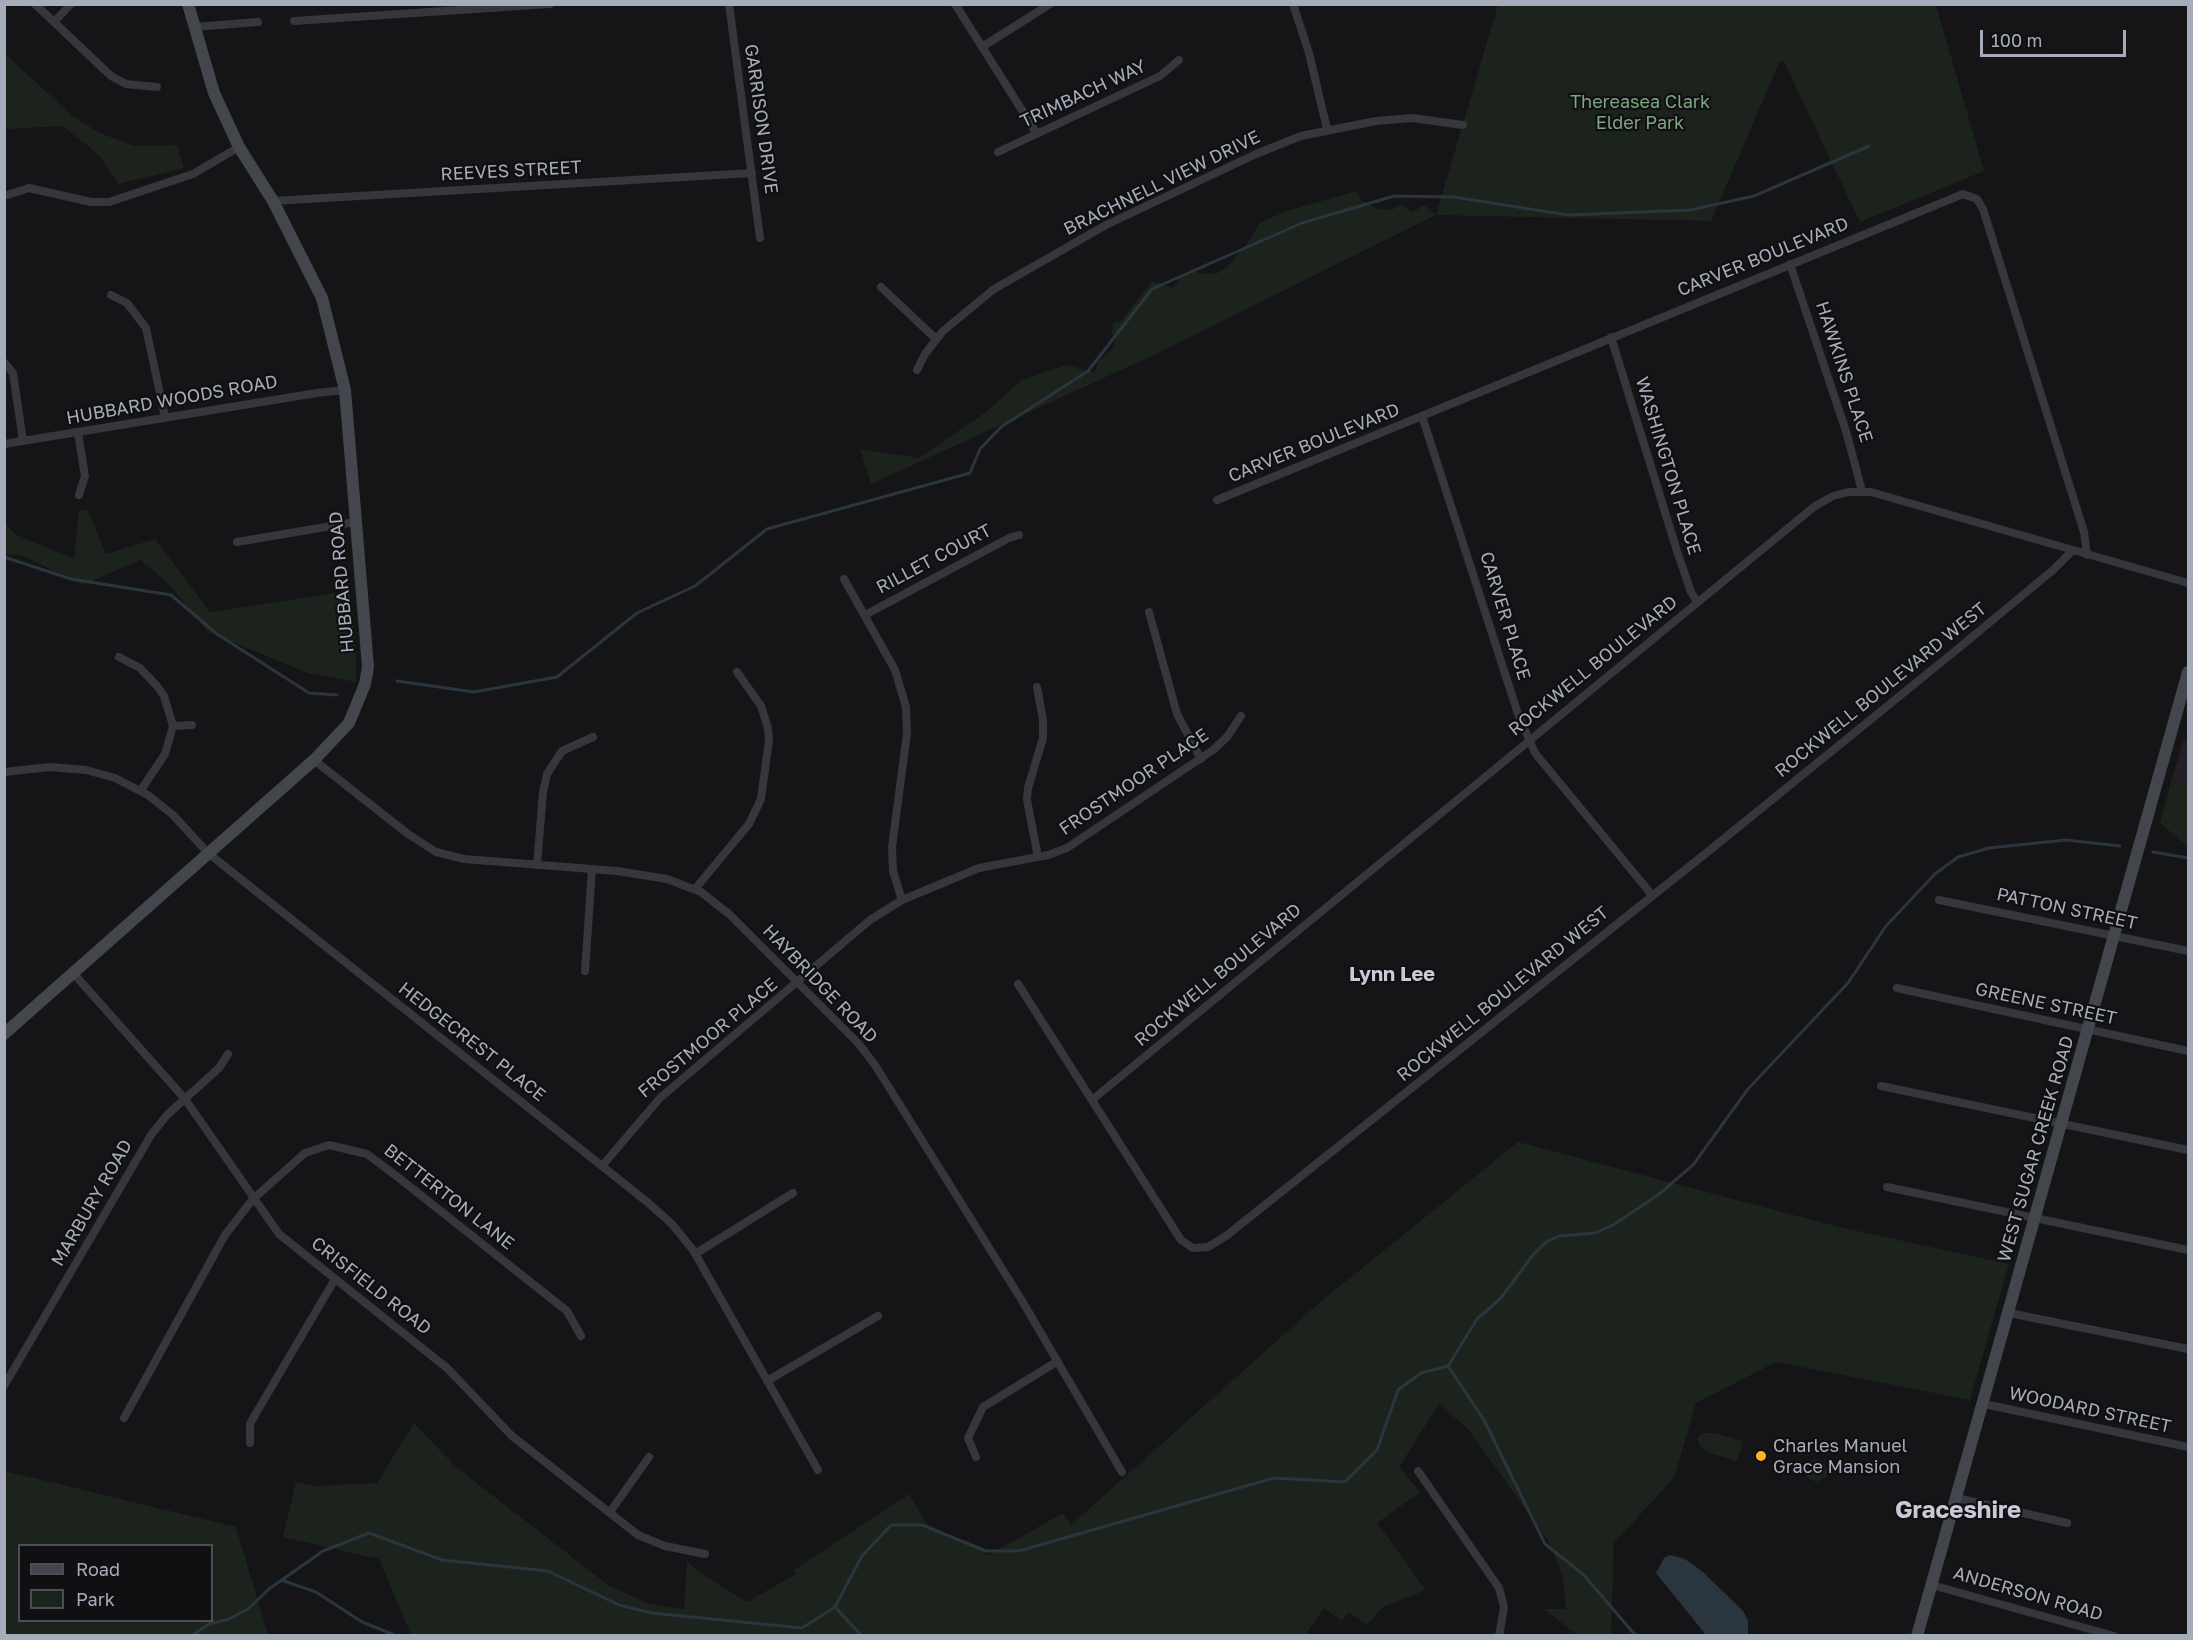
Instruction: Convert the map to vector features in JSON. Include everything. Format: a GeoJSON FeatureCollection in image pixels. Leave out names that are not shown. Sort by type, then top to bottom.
{"type":"FeatureCollection","features":[{"type":"Feature","properties":{"kind":"main road","name":"HUBBARD ROAD"},"geometry":{"type":"LineString","coordinates":[[4,1034],[314,760],[349,723],[363,692],[368,667],[345,390],[322,298],[273,201],[239,147],[214,93],[188,4]]}},
{"type":"Feature","properties":{"kind":"main road","name":"WEST SUGAR CREEK ROAD"},"geometry":{"type":"LineString","coordinates":[[1917,1635],[1984,1404],[2188,672]]}},
{"type":"Feature","properties":{"kind":"street"},"geometry":{"type":"LineString","coordinates":[[35,4],[118,80],[135,85],[157,87]]}},
{"type":"Feature","properties":{"kind":"street"},"geometry":{"type":"LineString","coordinates":[[54,22],[71,4]]}},
{"type":"Feature","properties":{"kind":"street"},"geometry":{"type":"LineString","coordinates":[[294,21],[550,4]]}},
{"type":"Feature","properties":{"kind":"street","name":"GARRISON DRIVE"},"geometry":{"type":"LineString","coordinates":[[729,4],[760,237]]}},
{"type":"Feature","properties":{"kind":"street"},"geometry":{"type":"LineString","coordinates":[[955,4],[1037,134]]}},
{"type":"Feature","properties":{"kind":"street"},"geometry":{"type":"LineString","coordinates":[[982,47],[1050,4]]}},
{"type":"Feature","properties":{"kind":"street"},"geometry":{"type":"LineString","coordinates":[[1293,4],[1309,53],[1327,129]]}},
{"type":"Feature","properties":{"kind":"street"},"geometry":{"type":"LineString","coordinates":[[194,27],[258,22]]}},
{"type":"Feature","properties":{"kind":"street","name":"TRIMBACH WAY"},"geometry":{"type":"LineString","coordinates":[[998,152],[1160,76],[1179,60]]}},
{"type":"Feature","properties":{"kind":"street","name":"BRACHNELL VIEW DRIVE"},"geometry":{"type":"LineString","coordinates":[[917,370],[936,339],[967,309],[994,289],[1106,225],[1256,154],[1327,129],[1395,118],[1463,125]]}},
{"type":"Feature","properties":{"kind":"street"},"geometry":{"type":"LineString","coordinates":[[4,196],[29,188],[91,202],[115,201],[193,174],[239,147]]}},
{"type":"Feature","properties":{"kind":"street","name":"REEVES STREET"},"geometry":{"type":"LineString","coordinates":[[273,201],[752,173]]}},
{"type":"Feature","properties":{"kind":"street","name":"CARVER BOULEVARD"},"geometry":{"type":"LineString","coordinates":[[1217,500],[1959,195],[1977,199],[1983,209],[2084,532],[2087,555]]}},
{"type":"Feature","properties":{"kind":"street","name":"HAWKINS PLACE"},"geometry":{"type":"LineString","coordinates":[[1790,264],[1846,431],[1862,491]]}},
{"type":"Feature","properties":{"kind":"street"},"geometry":{"type":"LineString","coordinates":[[881,287],[936,339]]}},
{"type":"Feature","properties":{"kind":"street"},"geometry":{"type":"LineString","coordinates":[[111,295],[127,303],[146,328],[165,417]]}},
{"type":"Feature","properties":{"kind":"street","name":"WASHINGTON PLACE"},"geometry":{"type":"LineString","coordinates":[[1611,337],[1677,551],[1691,592],[1697,602]]}},
{"type":"Feature","properties":{"kind":"street"},"geometry":{"type":"LineString","coordinates":[[4,362],[13,373],[23,441]]}},
{"type":"Feature","properties":{"kind":"street","name":"HUBBARD WOODS ROAD"},"geometry":{"type":"LineString","coordinates":[[4,444],[345,390]]}},
{"type":"Feature","properties":{"kind":"street","name":"CARVER PLACE"},"geometry":{"type":"LineString","coordinates":[[1422,416],[1518,714],[1530,739],[1549,771],[1652,895]]}},
{"type":"Feature","properties":{"kind":"street"},"geometry":{"type":"LineString","coordinates":[[78,433],[85,476],[79,495]]}},
{"type":"Feature","properties":{"kind":"street","name":"ROCKWELL BOULEVARD"},"geometry":{"type":"LineString","coordinates":[[1092,1100],[1697,602],[1815,506],[1833,496],[1862,491],[2188,583]]}},
{"type":"Feature","properties":{"kind":"street"},"geometry":{"type":"LineString","coordinates":[[237,542],[355,522]]}},
{"type":"Feature","properties":{"kind":"street","name":"RILLET COURT"},"geometry":{"type":"LineString","coordinates":[[865,615],[1009,538],[1019,535]]}},
{"type":"Feature","properties":{"kind":"street","name":"ROCKWELL BOULEVARD WEST"},"geometry":{"type":"LineString","coordinates":[[1018,984],[1181,1240],[1193,1248],[1208,1246],[1253,1214],[1652,895],[1960,647],[2053,570],[2072,551]]}},
{"type":"Feature","properties":{"kind":"street"},"geometry":{"type":"LineString","coordinates":[[844,579],[895,670],[906,707],[907,733],[892,847],[893,871],[902,900]]}},
{"type":"Feature","properties":{"kind":"street"},"geometry":{"type":"LineString","coordinates":[[1149,612],[1177,714],[1202,759]]}},
{"type":"Feature","properties":{"kind":"street"},"geometry":{"type":"LineString","coordinates":[[119,657],[140,668],[157,686],[164,696],[173,726],[165,754],[141,790]]}},
{"type":"Feature","properties":{"kind":"street"},"geometry":{"type":"LineString","coordinates":[[695,890],[749,824],[760,799],[769,740],[768,728],[761,706],[737,672]]}},
{"type":"Feature","properties":{"kind":"street"},"geometry":{"type":"LineString","coordinates":[[1036,687],[1043,720],[1043,738],[1028,788],[1027,800],[1038,857]]}},
{"type":"Feature","properties":{"kind":"street","name":"FROSTMOOR PLACE"},"geometry":{"type":"LineString","coordinates":[[602,1166],[660,1098],[797,984],[860,928],[902,900],[979,868],[1038,857],[1067,848],[1202,759],[1227,737],[1241,716]]}},
{"type":"Feature","properties":{"kind":"street"},"geometry":{"type":"LineString","coordinates":[[173,726],[192,724]]}},
{"type":"Feature","properties":{"kind":"street"},"geometry":{"type":"LineString","coordinates":[[537,865],[543,792],[547,774],[562,751],[593,737]]}},
{"type":"Feature","properties":{"kind":"street","name":"HAYBRIDGE ROAD"},"geometry":{"type":"LineString","coordinates":[[314,760],[408,834],[436,852],[464,860],[592,869],[667,879],[695,890],[729,914],[858,1043],[874,1065],[1058,1361],[1122,1472]]}},
{"type":"Feature","properties":{"kind":"street","name":"HEDGECREST PLACE"},"geometry":{"type":"LineString","coordinates":[[4,771],[50,767],[86,770],[141,790],[173,815],[208,854],[661,1213],[695,1254],[818,1470]]}},
{"type":"Feature","properties":{"kind":"street"},"geometry":{"type":"LineString","coordinates":[[585,971],[592,869]]}},
{"type":"Feature","properties":{"kind":"street","name":"PATTON STREET"},"geometry":{"type":"LineString","coordinates":[[1939,900],[2188,951]]}},
{"type":"Feature","properties":{"kind":"street","name":"CRISFIELD ROAD"},"geometry":{"type":"LineString","coordinates":[[74,974],[185,1099],[279,1234],[447,1368],[512,1436],[610,1512],[650,1540],[681,1551],[705,1554]]}},
{"type":"Feature","properties":{"kind":"street","name":"GREENE STREET"},"geometry":{"type":"LineString","coordinates":[[1897,988],[2188,1051]]}},
{"type":"Feature","properties":{"kind":"street","name":"MARBURY ROAD"},"geometry":{"type":"LineString","coordinates":[[4,1386],[141,1150],[159,1125],[213,1074],[228,1054]]}},
{"type":"Feature","properties":{"kind":"street"},"geometry":{"type":"LineString","coordinates":[[1881,1086],[2188,1150]]}},
{"type":"Feature","properties":{"kind":"street","name":"BETTERTON LANE"},"geometry":{"type":"LineString","coordinates":[[124,1418],[225,1235],[253,1199],[305,1153],[329,1145],[367,1154],[567,1311],[581,1335]]}},
{"type":"Feature","properties":{"kind":"street"},"geometry":{"type":"LineString","coordinates":[[1887,1187],[2188,1250]]}},
{"type":"Feature","properties":{"kind":"street"},"geometry":{"type":"LineString","coordinates":[[695,1254],[793,1193]]}},
{"type":"Feature","properties":{"kind":"street"},"geometry":{"type":"LineString","coordinates":[[250,1443],[250,1424],[335,1279]]}},
{"type":"Feature","properties":{"kind":"street"},"geometry":{"type":"LineString","coordinates":[[2009,1313],[2188,1349]]}},
{"type":"Feature","properties":{"kind":"street"},"geometry":{"type":"LineString","coordinates":[[767,1381],[878,1316]]}},
{"type":"Feature","properties":{"kind":"street"},"geometry":{"type":"LineString","coordinates":[[976,1457],[968,1438],[983,1407],[1058,1361]]}},
{"type":"Feature","properties":{"kind":"street","name":"WOODARD STREET"},"geometry":{"type":"LineString","coordinates":[[1984,1404],[2188,1447]]}},
{"type":"Feature","properties":{"kind":"street"},"geometry":{"type":"LineString","coordinates":[[610,1512],[649,1457]]}},
{"type":"Feature","properties":{"kind":"street"},"geometry":{"type":"LineString","coordinates":[[1418,1471],[1499,1588],[1504,1606],[1499,1635]]}},
{"type":"Feature","properties":{"kind":"street"},"geometry":{"type":"LineString","coordinates":[[1957,1498],[2067,1523]]}},
{"type":"Feature","properties":{"kind":"street","name":"ANDERSON ROAD"},"geometry":{"type":"LineString","coordinates":[[1932,1585],[2114,1635]]}},
{"type":"Feature","properties":{"kind":"shaded area"},"geometry":{"type":"Polygon","coordinates":[[[2184,739],[2188,743],[2188,792],[2172,778],[2184,739]]]}},
{"type":"Feature","properties":{"kind":"shaded area"},"geometry":{"type":"Polygon","coordinates":[[[1670,1555],[1685,1559],[1703,1572],[1743,1611],[1748,1620],[1748,1635],[1706,1635],[1656,1573],[1664,1558],[1670,1555]]]}},
{"type":"Feature","properties":{"kind":"green space","name":"Thereasea Clark Elder Park"},"geometry":{"type":"Polygon","coordinates":[[[1498,5],[1936,5],[1984,171],[1860,222],[1784,62],[1780,61],[1711,221],[1436,215],[1498,5]]]}},
{"type":"Feature","properties":{"kind":"green space"},"geometry":{"type":"Polygon","coordinates":[[[5,54],[74,117],[100,133],[134,146],[177,145],[184,168],[118,184],[99,155],[63,126],[7,129],[4,123],[5,54]]]}},
{"type":"Feature","properties":{"kind":"green space"},"geometry":{"type":"Polygon","coordinates":[[[1356,191],[1362,201],[1376,208],[1392,210],[1400,204],[1413,212],[1424,205],[1436,215],[1152,356],[871,484],[860,449],[919,458],[986,412],[1022,380],[1066,365],[1095,372],[1098,362],[1112,349],[1115,341],[1112,333],[1113,323],[1121,321],[1152,281],[1173,288],[1183,274],[1193,271],[1203,274],[1218,273],[1228,266],[1251,239],[1259,223],[1287,211],[1356,191]]]}},
{"type":"Feature","properties":{"kind":"green space"},"geometry":{"type":"Polygon","coordinates":[[[88,510],[106,554],[155,539],[210,612],[350,591],[356,650],[356,682],[308,673],[208,632],[167,582],[140,560],[83,585],[21,555],[5,554],[5,523],[15,534],[74,559],[79,511],[88,510]]]}},
{"type":"Feature","properties":{"kind":"green space"},"geometry":{"type":"Polygon","coordinates":[[[2172,778],[2188,792],[2188,847],[2160,823],[2172,778]]]}},
{"type":"Feature","properties":{"kind":"green space"},"geometry":{"type":"Polygon","coordinates":[[[1518,1142],[1839,1227],[2009,1264],[1970,1400],[1776,1362],[1696,1403],[1674,1478],[1614,1543],[1611,1635],[1577,1635],[1544,1609],[1566,1609],[1563,1577],[1549,1542],[1468,1429],[1439,1404],[1399,1467],[1420,1492],[1377,1523],[1426,1590],[1383,1607],[1367,1625],[1349,1612],[1342,1621],[1324,1608],[1305,1635],[411,1635],[379,1559],[283,1537],[296,1482],[315,1486],[377,1483],[414,1423],[456,1467],[608,1585],[649,1604],[684,1609],[687,1561],[696,1570],[747,1602],[796,1574],[794,1570],[909,1494],[927,1524],[989,1555],[1063,1513],[1071,1525],[1319,1303],[1518,1142]]]}},
{"type":"Feature","properties":{"kind":"green space"},"geometry":{"type":"Polygon","coordinates":[[[1702,1433],[1715,1433],[1743,1441],[1737,1461],[1710,1453],[1700,1446],[1697,1438],[1702,1433]]]}},
{"type":"Feature","properties":{"kind":"green space"},"geometry":{"type":"Polygon","coordinates":[[[1815,1459],[1822,1461],[1828,1470],[1826,1477],[1816,1482],[1807,1477],[1805,1469],[1808,1462],[1815,1459]]]}},
{"type":"Feature","properties":{"kind":"green space"},"geometry":{"type":"Polygon","coordinates":[[[5,1471],[236,1527],[268,1635],[5,1635],[5,1471]]]}},
{"type":"Feature","properties":{"kind":"waterway"},"geometry":{"type":"LineString","coordinates":[[397,681],[474,692],[557,677],[637,613],[695,586],[767,529],[970,473],[980,449],[1001,427],[1088,371],[1152,289],[1302,223],[1394,196],[1454,197],[1568,215],[1690,210],[1754,196],[1869,146]]}},
{"type":"Feature","properties":{"kind":"waterway"},"geometry":{"type":"LineString","coordinates":[[4,557],[71,579],[171,595],[217,634],[309,693],[337,695]]}},
{"type":"Feature","properties":{"kind":"waterway"},"geometry":{"type":"LineString","coordinates":[[191,1636],[209,1624],[229,1619],[248,1609],[269,1589],[323,1551],[369,1533],[442,1560],[548,1571],[619,1605],[652,1613],[802,1628],[835,1607],[862,1556],[891,1525],[922,1525],[986,1551],[1019,1551],[1274,1478],[1345,1482],[1377,1450],[1398,1390],[1421,1373],[1448,1366],[1477,1319],[1501,1298],[1533,1255],[1546,1242],[1559,1236],[1595,1233],[1613,1225],[1658,1195],[1693,1165],[1748,1089],[1848,983],[1886,926],[1935,874],[1958,857],[1989,848],[2066,840],[2120,846]]}},
{"type":"Feature","properties":{"kind":"waterway"},"geometry":{"type":"LineString","coordinates":[[2153,852],[2188,858]]}},
{"type":"Feature","properties":{"kind":"waterway"},"geometry":{"type":"LineString","coordinates":[[1448,1366],[1484,1420],[1545,1544],[1584,1575],[1636,1636]]}},
{"type":"Feature","properties":{"kind":"waterway"},"geometry":{"type":"LineString","coordinates":[[281,1580],[316,1592],[362,1622],[397,1636]]}},
{"type":"Feature","properties":{"kind":"waterway"},"geometry":{"type":"LineString","coordinates":[[835,1607],[862,1636]]}},
{"type":"Feature","properties":{"kind":"place","name":"Charles Manuel Grace Mansion"},"geometry":{"type":"Point","coordinates":[1761,1456]}},
{"type":"Feature","properties":{"kind":"district","name":"Lynn Lee"},"geometry":{"type":"Point","coordinates":[1392,975]}},
{"type":"Feature","properties":{"kind":"district","name":"Graceshire"},"geometry":{"type":"Point","coordinates":[1958,1510]}}]}
